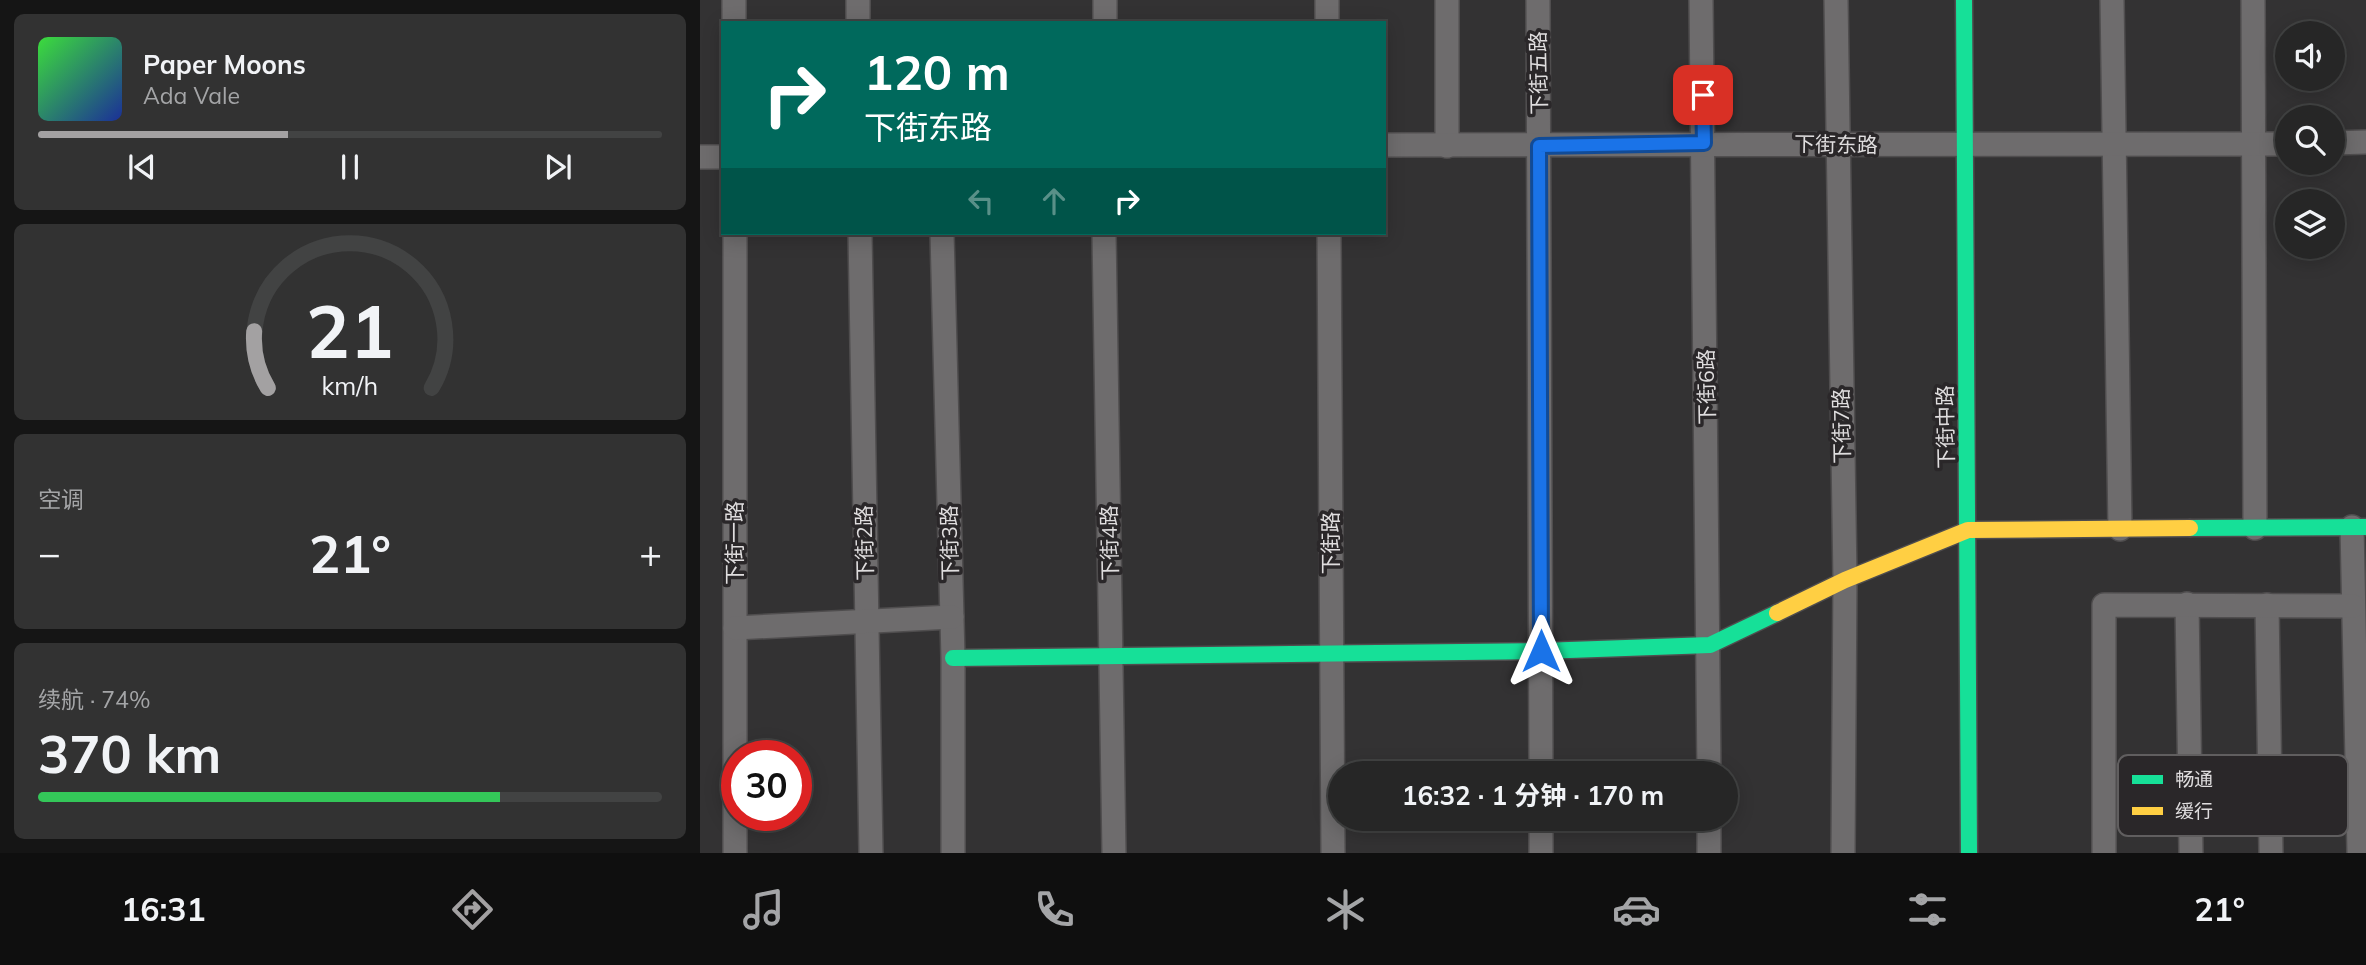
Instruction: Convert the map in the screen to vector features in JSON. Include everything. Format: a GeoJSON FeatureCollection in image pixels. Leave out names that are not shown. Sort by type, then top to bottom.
{"type":"FeatureCollection","features":[{"type":"Feature","properties":{"kind":"street"},"geometry":{"type":"LineString","coordinates":[[734,0],[734,21]]}},
{"type":"Feature","properties":{"kind":"street"},"geometry":{"type":"LineString","coordinates":[[858,0],[858,21]]}},
{"type":"Feature","properties":{"kind":"street"},"geometry":{"type":"LineString","coordinates":[[1105,0],[1105,21]]}},
{"type":"Feature","properties":{"kind":"street"},"geometry":{"type":"LineString","coordinates":[[1327,0],[1327,21]]}},
{"type":"Feature","properties":{"kind":"street"},"geometry":{"type":"LineString","coordinates":[[1447,0],[1447,146]]}},
{"type":"Feature","properties":{"kind":"street","name":"下街五路"},"geometry":{"type":"LineString","coordinates":[[1538,0],[1541,761]]}},
{"type":"Feature","properties":{"kind":"street","name":"下街6路"},"geometry":{"type":"LineString","coordinates":[[1701,0],[1710,645],[1709,761]]}},
{"type":"Feature","properties":{"kind":"street","name":"下街7路"},"geometry":{"type":"LineString","coordinates":[[1836,0],[1844,580],[1843,853]]}},
{"type":"Feature","properties":{"kind":"street","name":"下街中路"},"geometry":{"type":"LineString","coordinates":[[1964,0],[1969,853]]}},
{"type":"Feature","properties":{"kind":"street"},"geometry":{"type":"LineString","coordinates":[[2112,0],[2120,529]]}},
{"type":"Feature","properties":{"kind":"street"},"geometry":{"type":"LineString","coordinates":[[2253,0],[2256,144],[2255,528]]}},
{"type":"Feature","properties":{"kind":"street"},"geometry":{"type":"LineString","coordinates":[[2345,143],[2366,142]]}},
{"type":"Feature","properties":{"kind":"street","name":"下街东路"},"geometry":{"type":"LineString","coordinates":[[1386,145],[1704,143],[1964,147],[2275,144]]}},
{"type":"Feature","properties":{"kind":"street"},"geometry":{"type":"LineString","coordinates":[[700,158],[721,158]]}},
{"type":"Feature","properties":{"kind":"street","name":"下街一路"},"geometry":{"type":"LineString","coordinates":[[735,235],[735,853]]}},
{"type":"Feature","properties":{"kind":"street","name":"下街2路"},"geometry":{"type":"LineString","coordinates":[[860,235],[871,853]]}},
{"type":"Feature","properties":{"kind":"street","name":"下街3路"},"geometry":{"type":"LineString","coordinates":[[942,235],[953,658],[953,853]]}},
{"type":"Feature","properties":{"kind":"street","name":"下街4路"},"geometry":{"type":"LineString","coordinates":[[1104,235],[1114,853]]}},
{"type":"Feature","properties":{"kind":"street","name":"下街路"},"geometry":{"type":"LineString","coordinates":[[1329,235],[1333,853]]}},
{"type":"Feature","properties":{"kind":"street"},"geometry":{"type":"LineString","coordinates":[[953,658],[1112,654],[1541,651],[1710,645],[1844,580],[1968,530],[2359,527],[2353,606],[2358,853]]}},
{"type":"Feature","properties":{"kind":"street"},"geometry":{"type":"LineString","coordinates":[[2187,604],[2189,755]]}},
{"type":"Feature","properties":{"kind":"street"},"geometry":{"type":"LineString","coordinates":[[2267,604],[2269,755]]}},
{"type":"Feature","properties":{"kind":"street"},"geometry":{"type":"LineString","coordinates":[[2104,853],[2104,605],[2353,606]]}},
{"type":"Feature","properties":{"kind":"street"},"geometry":{"type":"LineString","coordinates":[[735,628],[952,617]]}},
{"type":"Feature","properties":{"kind":"street"},"geometry":{"type":"LineString","coordinates":[[1541,831],[1541,853]]}},
{"type":"Feature","properties":{"kind":"street"},"geometry":{"type":"LineString","coordinates":[[1709,831],[1709,853]]}},
{"type":"Feature","properties":{"kind":"traffic: fast"},"geometry":{"type":"LineString","coordinates":[[1964,0],[1969,853]]}},
{"type":"Feature","properties":{"kind":"traffic: fast"},"geometry":{"type":"LineString","coordinates":[[2190,528],[2366,527]]}},
{"type":"Feature","properties":{"kind":"traffic: fast"},"geometry":{"type":"LineString","coordinates":[[953,658],[1541,651],[1710,645],[1777,613]]}},
{"type":"Feature","properties":{"kind":"traffic: slow"},"geometry":{"type":"LineString","coordinates":[[1777,613],[1845,580],[1968,530],[2190,528]]}},
{"type":"Feature","properties":{"kind":"route"},"geometry":{"type":"LineString","coordinates":[[1541,651],[1539,146],[1704,143],[1703,95]]}}]}
